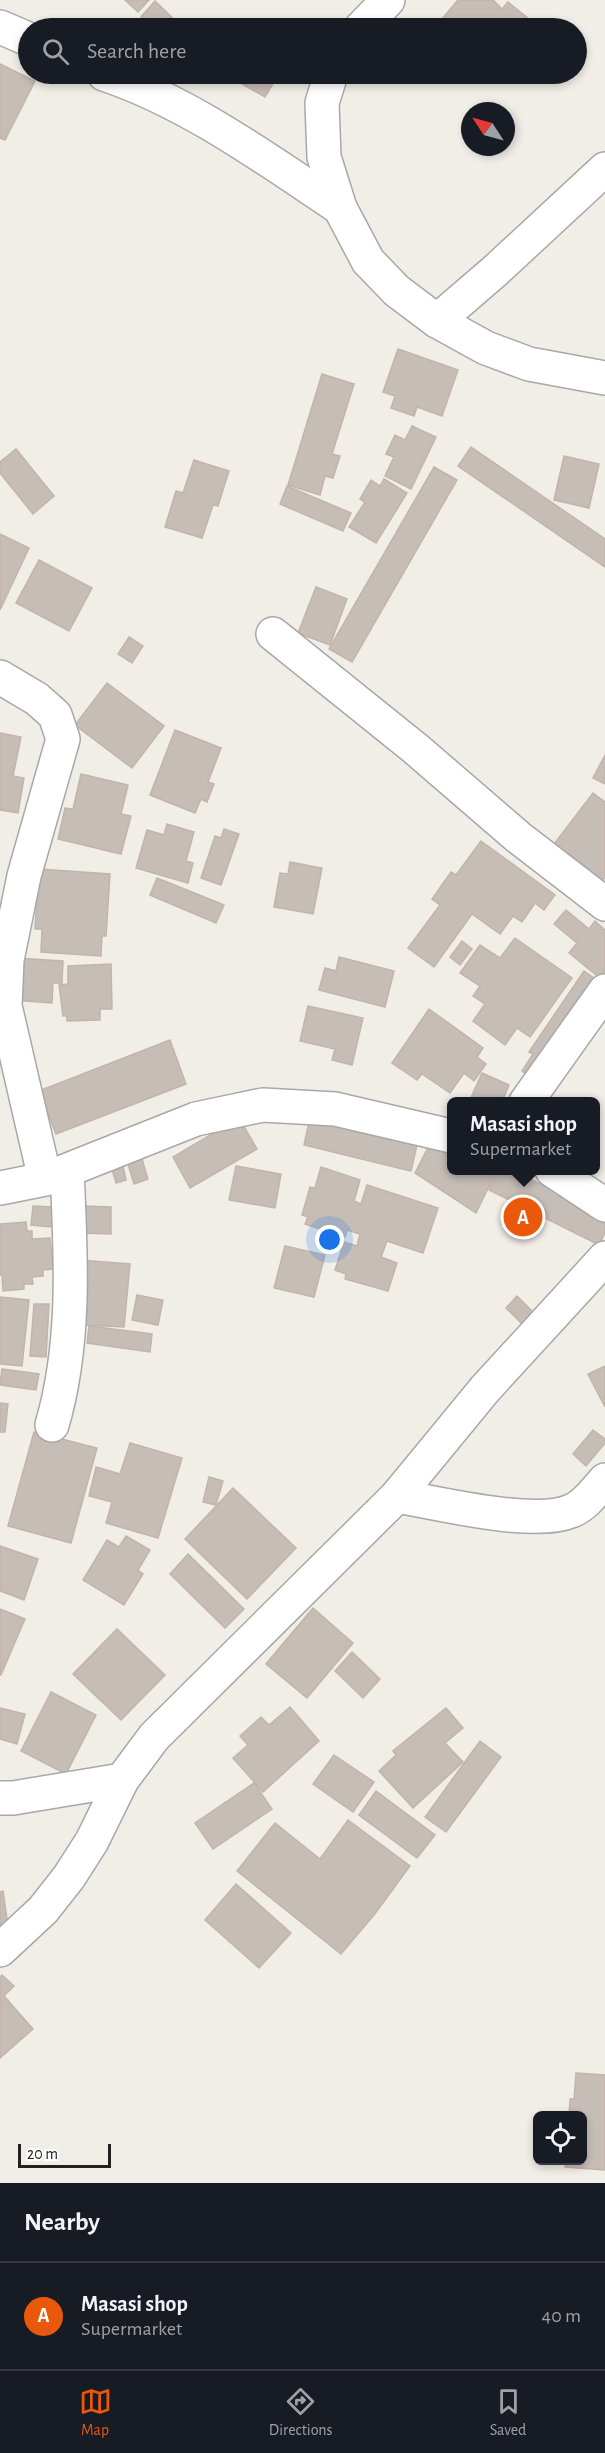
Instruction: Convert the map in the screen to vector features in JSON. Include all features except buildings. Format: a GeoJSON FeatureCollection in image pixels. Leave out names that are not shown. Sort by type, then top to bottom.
{"type":"FeatureCollection","features":[{"type":"Feature","properties":{"kind":"street"},"geometry":{"type":"LineString","coordinates":[[371,18],[388,0]]}},
{"type":"Feature","properties":{"kind":"street"},"geometry":{"type":"LineString","coordinates":[[0,27],[18,35]]}},
{"type":"Feature","properties":{"kind":"street"},"geometry":{"type":"LineString","coordinates":[[132,84],[211,124],[340,208]]}},
{"type":"Feature","properties":{"kind":"street"},"geometry":{"type":"LineString","coordinates":[[328,84],[322,103],[324,157],[340,208],[368,261],[397,291],[437,321],[486,348],[529,364],[605,378]]}},
{"type":"Feature","properties":{"kind":"street"},"geometry":{"type":"LineString","coordinates":[[437,321],[495,271],[605,169]]}},
{"type":"Feature","properties":{"kind":"street"},"geometry":{"type":"LineString","coordinates":[[273,634],[416,749],[518,837],[605,904]]}},
{"type":"Feature","properties":{"kind":"street"},"geometry":{"type":"LineString","coordinates":[[0,677],[37,699],[55,715],[63,740],[24,876],[7,960],[5,1006],[56,1175],[72,1277],[63,1377],[52,1425]]}},
{"type":"Feature","properties":{"kind":"street"},"geometry":{"type":"LineString","coordinates":[[529,1097],[605,991]]}},
{"type":"Feature","properties":{"kind":"street"},"geometry":{"type":"LineString","coordinates":[[0,1188],[56,1175],[196,1119],[263,1105],[335,1109],[447,1135]]}},
{"type":"Feature","properties":{"kind":"street"},"geometry":{"type":"LineString","coordinates":[[560,1175],[605,1205]]}},
{"type":"Feature","properties":{"kind":"street"},"geometry":{"type":"LineString","coordinates":[[0,1950],[43,1910],[69,1877],[92,1841],[122,1780],[154,1737],[397,1496],[485,1389],[605,1258]]}},
{"type":"Feature","properties":{"kind":"street"},"geometry":{"type":"LineString","coordinates":[[397,1496],[500,1514],[547,1516],[578,1508],[605,1480]]}},
{"type":"Feature","properties":{"kind":"street"},"geometry":{"type":"LineString","coordinates":[[0,1798],[13,1798],[122,1780]]}},
{"type":"Feature","properties":{"kind":"place","name":"Masasi shop"},"geometry":{"type":"Point","coordinates":[523,1217]}}]}
